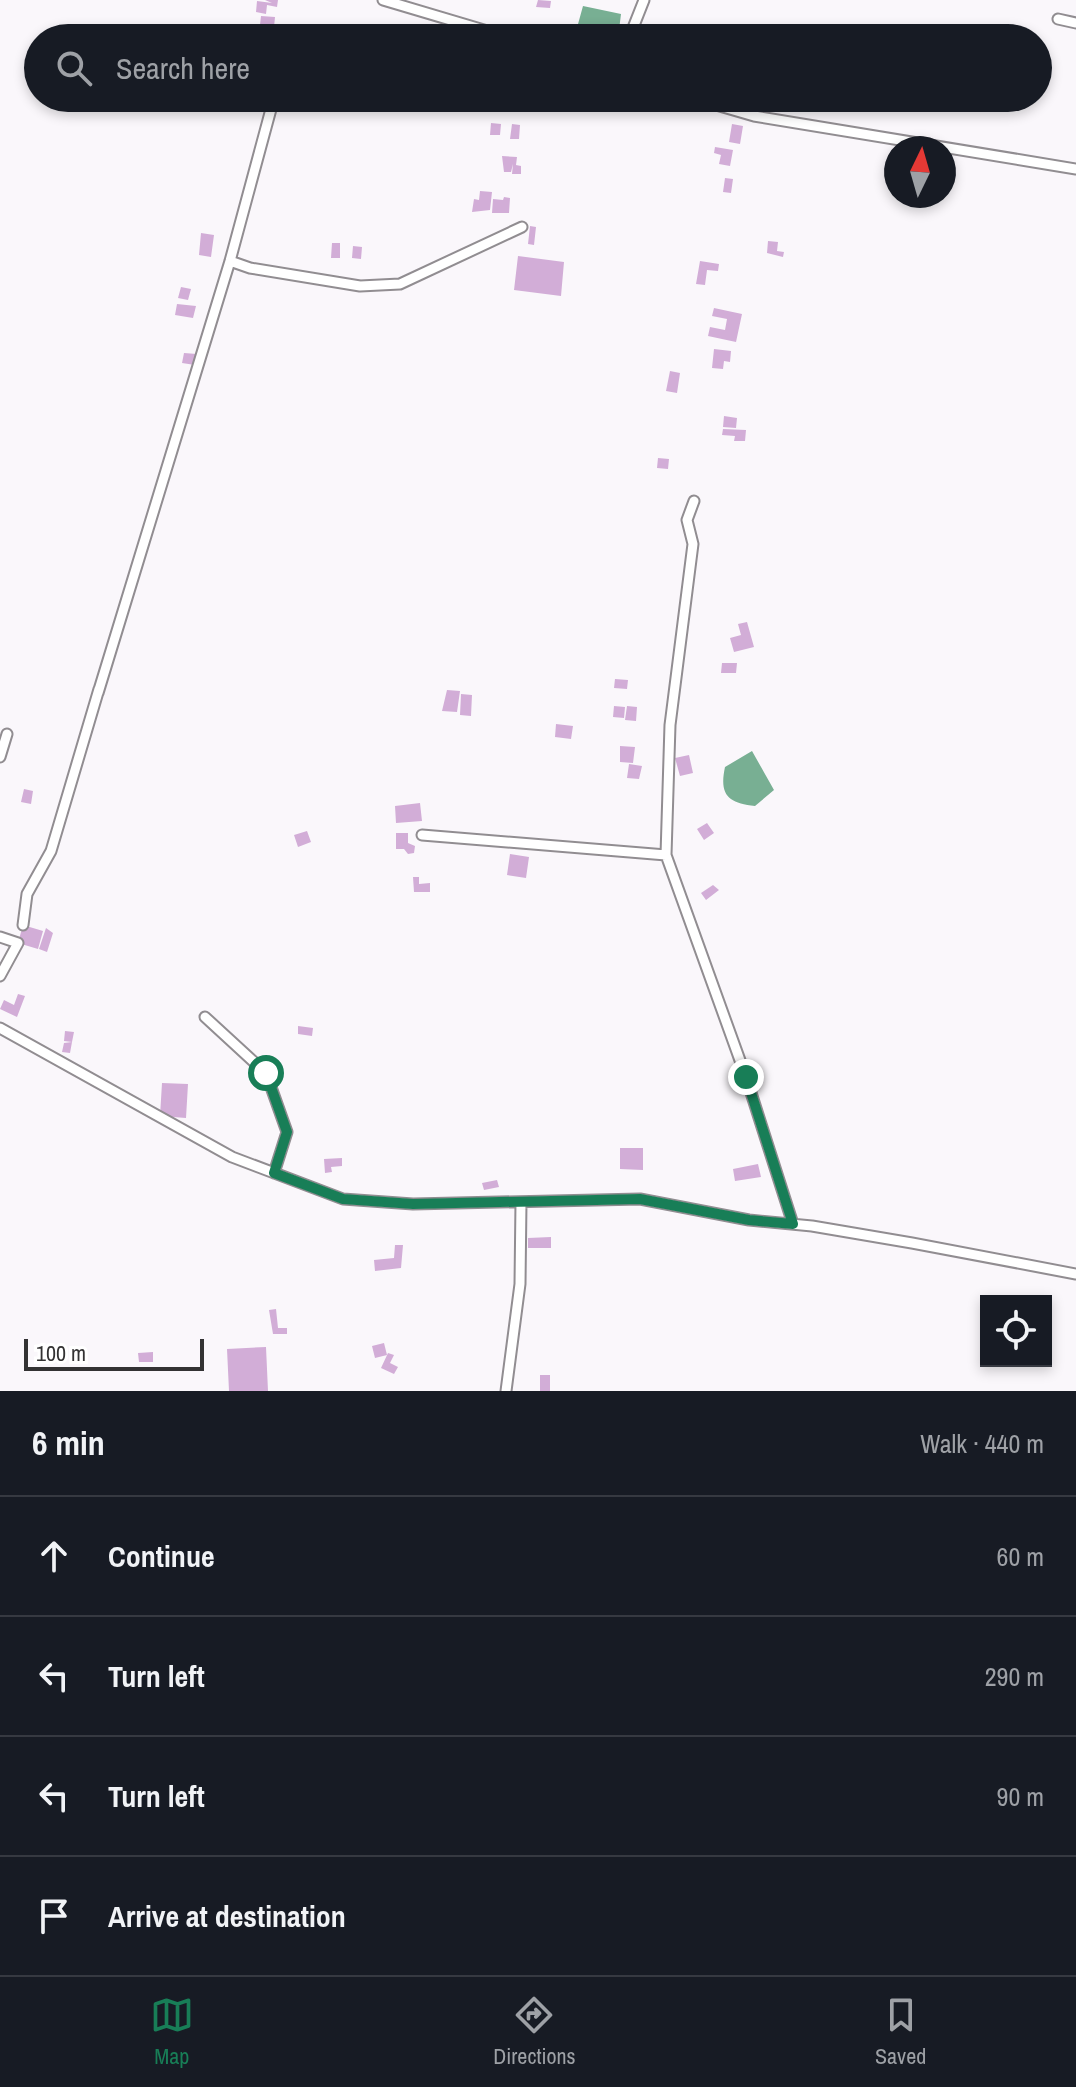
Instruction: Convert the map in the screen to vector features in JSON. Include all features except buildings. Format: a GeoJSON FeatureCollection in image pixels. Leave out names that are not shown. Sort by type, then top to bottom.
{"type":"FeatureCollection","features":[{"type":"Feature","properties":{"kind":"street"},"geometry":{"type":"LineString","coordinates":[[383,0],[464,24]]}},
{"type":"Feature","properties":{"kind":"street"},"geometry":{"type":"LineString","coordinates":[[635,24],[644,0]]}},
{"type":"Feature","properties":{"kind":"street"},"geometry":{"type":"LineString","coordinates":[[1058,19],[1076,23]]}},
{"type":"Feature","properties":{"kind":"street"},"geometry":{"type":"LineString","coordinates":[[23,925],[27,894],[51,851],[230,261],[270,112]]}},
{"type":"Feature","properties":{"kind":"street"},"geometry":{"type":"LineString","coordinates":[[740,112],[1076,169]]}},
{"type":"Feature","properties":{"kind":"street"},"geometry":{"type":"LineString","coordinates":[[230,261],[250,268],[360,286],[400,284],[522,227]]}},
{"type":"Feature","properties":{"kind":"street"},"geometry":{"type":"LineString","coordinates":[[694,501],[687,520],[693,544],[670,725],[666,855],[746,1077],[793,1224]]}},
{"type":"Feature","properties":{"kind":"street"},"geometry":{"type":"LineString","coordinates":[[98,693],[102,678]]}},
{"type":"Feature","properties":{"kind":"street"},"geometry":{"type":"LineString","coordinates":[[0,757],[7,734]]}},
{"type":"Feature","properties":{"kind":"street"},"geometry":{"type":"LineString","coordinates":[[422,835],[666,855]]}},
{"type":"Feature","properties":{"kind":"street"},"geometry":{"type":"LineString","coordinates":[[0,937],[18,943],[0,976]]}},
{"type":"Feature","properties":{"kind":"street"},"geometry":{"type":"LineString","coordinates":[[205,1017],[266,1073],[287,1132],[274,1173]]}},
{"type":"Feature","properties":{"kind":"street"},"geometry":{"type":"LineString","coordinates":[[0,1028],[232,1157],[343,1199],[413,1204],[640,1199],[736,1218],[912,1243],[1076,1274]]}},
{"type":"Feature","properties":{"kind":"street"},"geometry":{"type":"LineString","coordinates":[[506,1391],[520,1284],[521,1202]]}},
{"type":"Feature","properties":{"kind":"shaded area"},"geometry":{"type":"Polygon","coordinates":[[[583,6],[621,14],[620,24],[578,24],[583,6]]]}},
{"type":"Feature","properties":{"kind":"shaded area"},"geometry":{"type":"Polygon","coordinates":[[[752,751],[774,790],[755,806],[732,800],[723,784],[725,767],[752,751]]]}},
{"type":"Feature","properties":{"kind":"route"},"geometry":{"type":"LineString","coordinates":[[266,1073],[287,1132],[274,1173],[343,1199],[413,1204],[640,1199],[684,1210],[793,1224],[746,1077]]}}]}
